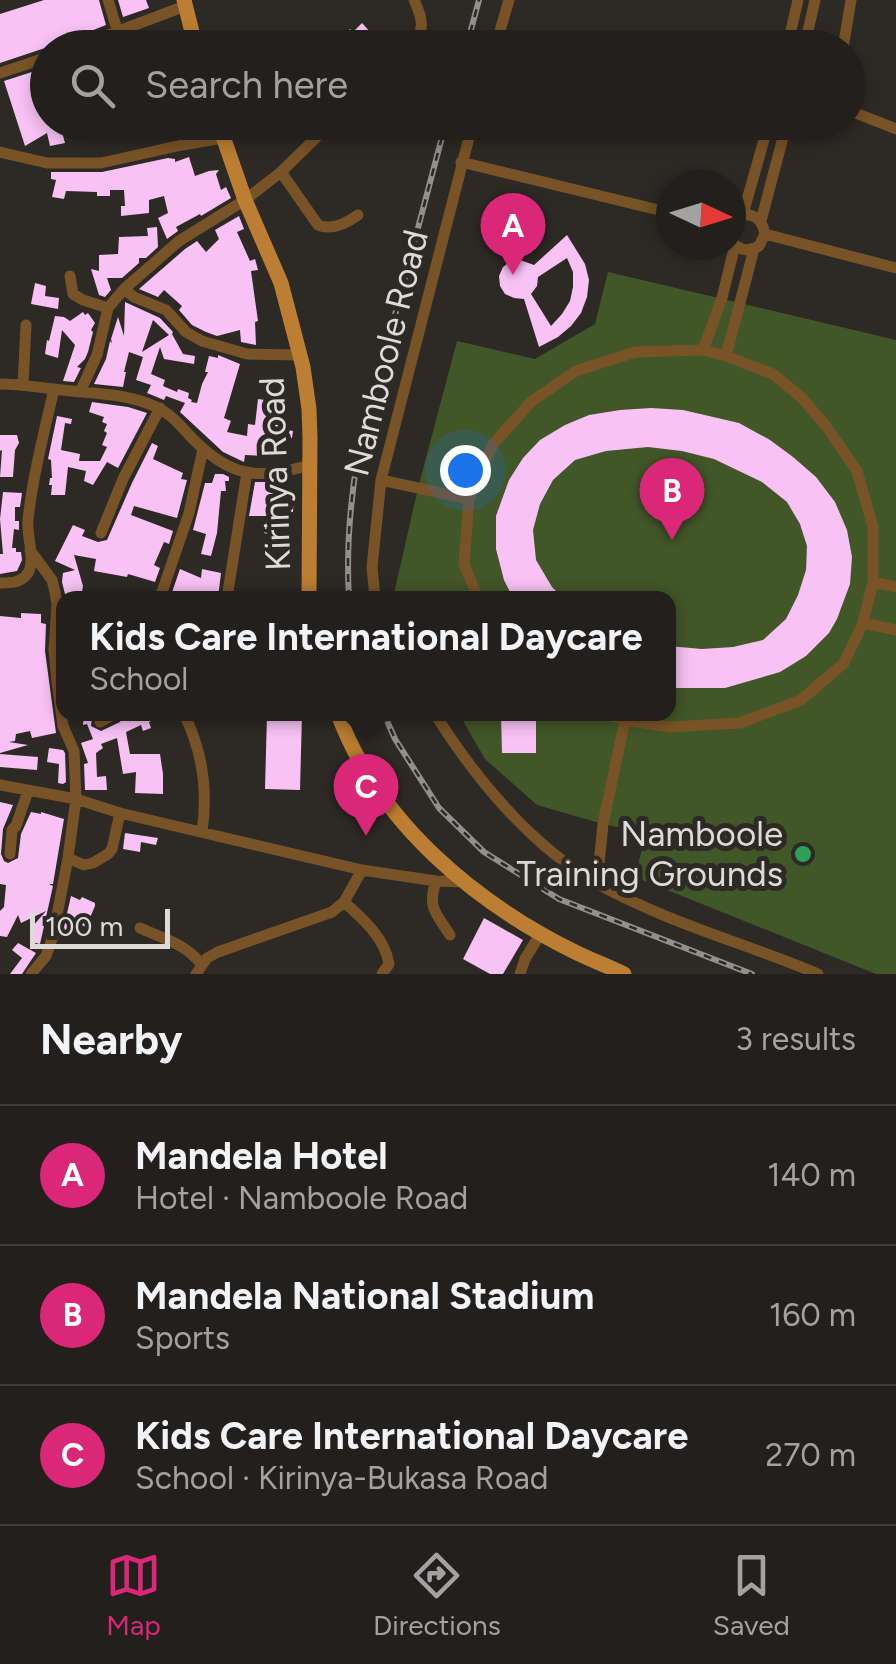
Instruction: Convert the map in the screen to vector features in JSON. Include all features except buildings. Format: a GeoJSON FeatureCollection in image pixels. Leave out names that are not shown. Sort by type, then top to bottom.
{"type":"FeatureCollection","features":[{"type":"Feature","properties":{"kind":"main road"},"geometry":{"type":"LineString","coordinates":[[185,3],[192,30]]}},
{"type":"Feature","properties":{"kind":"main road","name":"Kirinya Road"},"geometry":{"type":"LineString","coordinates":[[224,140],[281,284],[301,356],[309,408],[309,591]]}},
{"type":"Feature","properties":{"kind":"main road"},"geometry":{"type":"LineString","coordinates":[[341,721],[360,763],[386,804],[466,882],[574,952],[620,973]]}},
{"type":"Feature","properties":{"kind":"street"},"geometry":{"type":"LineString","coordinates":[[108,0],[117,30]]}},
{"type":"Feature","properties":{"kind":"street"},"geometry":{"type":"LineString","coordinates":[[414,0],[422,30]]}},
{"type":"Feature","properties":{"kind":"street"},"geometry":{"type":"LineString","coordinates":[[500,30],[509,0]]}},
{"type":"Feature","properties":{"kind":"street"},"geometry":{"type":"LineString","coordinates":[[791,30],[798,0]]}},
{"type":"Feature","properties":{"kind":"street"},"geometry":{"type":"LineString","coordinates":[[808,30],[815,0]]}},
{"type":"Feature","properties":{"kind":"street"},"geometry":{"type":"LineString","coordinates":[[846,30],[851,0]]}},
{"type":"Feature","properties":{"kind":"street"},"geometry":{"type":"LineString","coordinates":[[125,30],[185,3]]}},
{"type":"Feature","properties":{"kind":"street"},"geometry":{"type":"LineString","coordinates":[[0,73],[30,63]]}},
{"type":"Feature","properties":{"kind":"street"},"geometry":{"type":"LineString","coordinates":[[866,117],[896,128]]}},
{"type":"Feature","properties":{"kind":"street"},"geometry":{"type":"LineString","coordinates":[[0,152],[47,163],[101,164],[195,140]]}},
{"type":"Feature","properties":{"kind":"street"},"geometry":{"type":"LineString","coordinates":[[80,392],[97,356],[108,308],[124,289],[179,240],[245,200],[313,140]]}},
{"type":"Feature","properties":{"kind":"street","name":"Namboole Road"},"geometry":{"type":"LineString","coordinates":[[374,591],[372,566],[381,480],[467,140]]}},
{"type":"Feature","properties":{"kind":"street"},"geometry":{"type":"LineString","coordinates":[[746,203],[764,140]]}},
{"type":"Feature","properties":{"kind":"street"},"geometry":{"type":"LineString","coordinates":[[726,356],[754,249],[763,240],[783,140]]}},
{"type":"Feature","properties":{"kind":"street"},"geometry":{"type":"LineString","coordinates":[[461,162],[656,209]]}},
{"type":"Feature","properties":{"kind":"street"},"geometry":{"type":"LineString","coordinates":[[280,172],[323,228],[343,224],[358,214]]}},
{"type":"Feature","properties":{"kind":"street"},"geometry":{"type":"LineString","coordinates":[[746,214],[753,215],[763,227],[896,268]]}},
{"type":"Feature","properties":{"kind":"street"},"geometry":{"type":"LineString","coordinates":[[746,249],[754,249]]}},
{"type":"Feature","properties":{"kind":"street"},"geometry":{"type":"LineString","coordinates":[[703,350],[722,298],[730,260]]}},
{"type":"Feature","properties":{"kind":"street"},"geometry":{"type":"LineString","coordinates":[[70,276],[74,294],[108,308]]}},
{"type":"Feature","properties":{"kind":"street"},"geometry":{"type":"LineString","coordinates":[[124,289],[166,310],[186,332],[202,341],[247,354],[301,356]]}},
{"type":"Feature","properties":{"kind":"street"},"geometry":{"type":"LineString","coordinates":[[22,385],[26,325]]}},
{"type":"Feature","properties":{"kind":"street"},"geometry":{"type":"LineString","coordinates":[[475,591],[464,564],[469,499],[493,444],[532,400],[576,371],[634,352],[703,350],[773,374],[802,398],[857,471],[873,527],[872,582],[863,622],[844,664],[801,700],[740,724],[670,727],[631,721]]}},
{"type":"Feature","properties":{"kind":"street"},"geometry":{"type":"LineString","coordinates":[[0,384],[126,398],[160,408],[203,449],[230,467],[247,472],[276,474],[310,466]]}},
{"type":"Feature","properties":{"kind":"street"},"geometry":{"type":"LineString","coordinates":[[0,583],[15,583],[30,570],[29,511],[54,389]]}},
{"type":"Feature","properties":{"kind":"street"},"geometry":{"type":"LineString","coordinates":[[100,533],[160,408]]}},
{"type":"Feature","properties":{"kind":"street"},"geometry":{"type":"LineString","coordinates":[[162,591],[189,513],[203,449]]}},
{"type":"Feature","properties":{"kind":"street"},"geometry":{"type":"LineString","coordinates":[[227,591],[247,472]]}},
{"type":"Feature","properties":{"kind":"street"},"geometry":{"type":"LineString","coordinates":[[381,480],[469,499]]}},
{"type":"Feature","properties":{"kind":"street"},"geometry":{"type":"LineString","coordinates":[[30,550],[52,580],[55,592],[56,668]]}},
{"type":"Feature","properties":{"kind":"street"},"geometry":{"type":"LineString","coordinates":[[872,582],[896,587]]}},
{"type":"Feature","properties":{"kind":"street"},"geometry":{"type":"LineString","coordinates":[[863,622],[896,630]]}},
{"type":"Feature","properties":{"kind":"street"},"geometry":{"type":"LineString","coordinates":[[32,974],[50,948],[76,799],[74,751],[62,721]]}},
{"type":"Feature","properties":{"kind":"street"},"geometry":{"type":"LineString","coordinates":[[187,721],[202,766],[202,832]]}},
{"type":"Feature","properties":{"kind":"street"},"geometry":{"type":"LineString","coordinates":[[440,721],[508,810],[597,884],[694,929],[793,969],[818,974]]}},
{"type":"Feature","properties":{"kind":"street"},"geometry":{"type":"LineString","coordinates":[[597,884],[602,824],[625,721]]}},
{"type":"Feature","properties":{"kind":"street"},"geometry":{"type":"LineString","coordinates":[[0,785],[76,799],[362,870],[466,882]]}},
{"type":"Feature","properties":{"kind":"street"},"geometry":{"type":"LineString","coordinates":[[10,854],[12,830],[28,791]]}},
{"type":"Feature","properties":{"kind":"street"},"geometry":{"type":"LineString","coordinates":[[68,858],[84,865],[108,854],[120,813]]}},
{"type":"Feature","properties":{"kind":"street"},"geometry":{"type":"LineString","coordinates":[[140,928],[181,945],[194,955],[198,969],[218,952],[332,912],[344,902],[362,870]]}},
{"type":"Feature","properties":{"kind":"street"},"geometry":{"type":"LineString","coordinates":[[436,881],[432,906],[450,935]]}},
{"type":"Feature","properties":{"kind":"street"},"geometry":{"type":"LineString","coordinates":[[344,902],[375,933],[386,953],[388,964],[382,974]]}},
{"type":"Feature","properties":{"kind":"street"},"geometry":{"type":"LineString","coordinates":[[520,974],[542,933]]}},
{"type":"Feature","properties":{"kind":"green space"},"geometry":{"type":"Polygon","coordinates":[[[608,272],[896,340],[896,974],[876,974],[635,877],[646,833],[537,805],[485,759],[463,721],[676,721],[676,591],[395,591],[457,341],[535,359],[595,324],[608,272]]]}},
{"type":"Feature","properties":{"kind":"railway"},"geometry":{"type":"LineString","coordinates":[[471,30],[479,0]]}},
{"type":"Feature","properties":{"kind":"railway"},"geometry":{"type":"LineString","coordinates":[[349,591],[349,526],[358,455],[441,140]]}},
{"type":"Feature","properties":{"kind":"railway"},"geometry":{"type":"LineString","coordinates":[[387,721],[439,808],[484,852],[559,899],[752,974]]}},
{"type":"Feature","properties":{"kind":"place","name":"Mandela Hotel"},"geometry":{"type":"Point","coordinates":[513,275]}},
{"type":"Feature","properties":{"kind":"place","name":"Mandela National Stadium"},"geometry":{"type":"Point","coordinates":[672,540]}},
{"type":"Feature","properties":{"kind":"place","name":"Kids Care International Daycare"},"geometry":{"type":"Point","coordinates":[366,836]}},
{"type":"Feature","properties":{"kind":"place","name":"Namboole Training Grounds"},"geometry":{"type":"Point","coordinates":[803,854]}}]}
